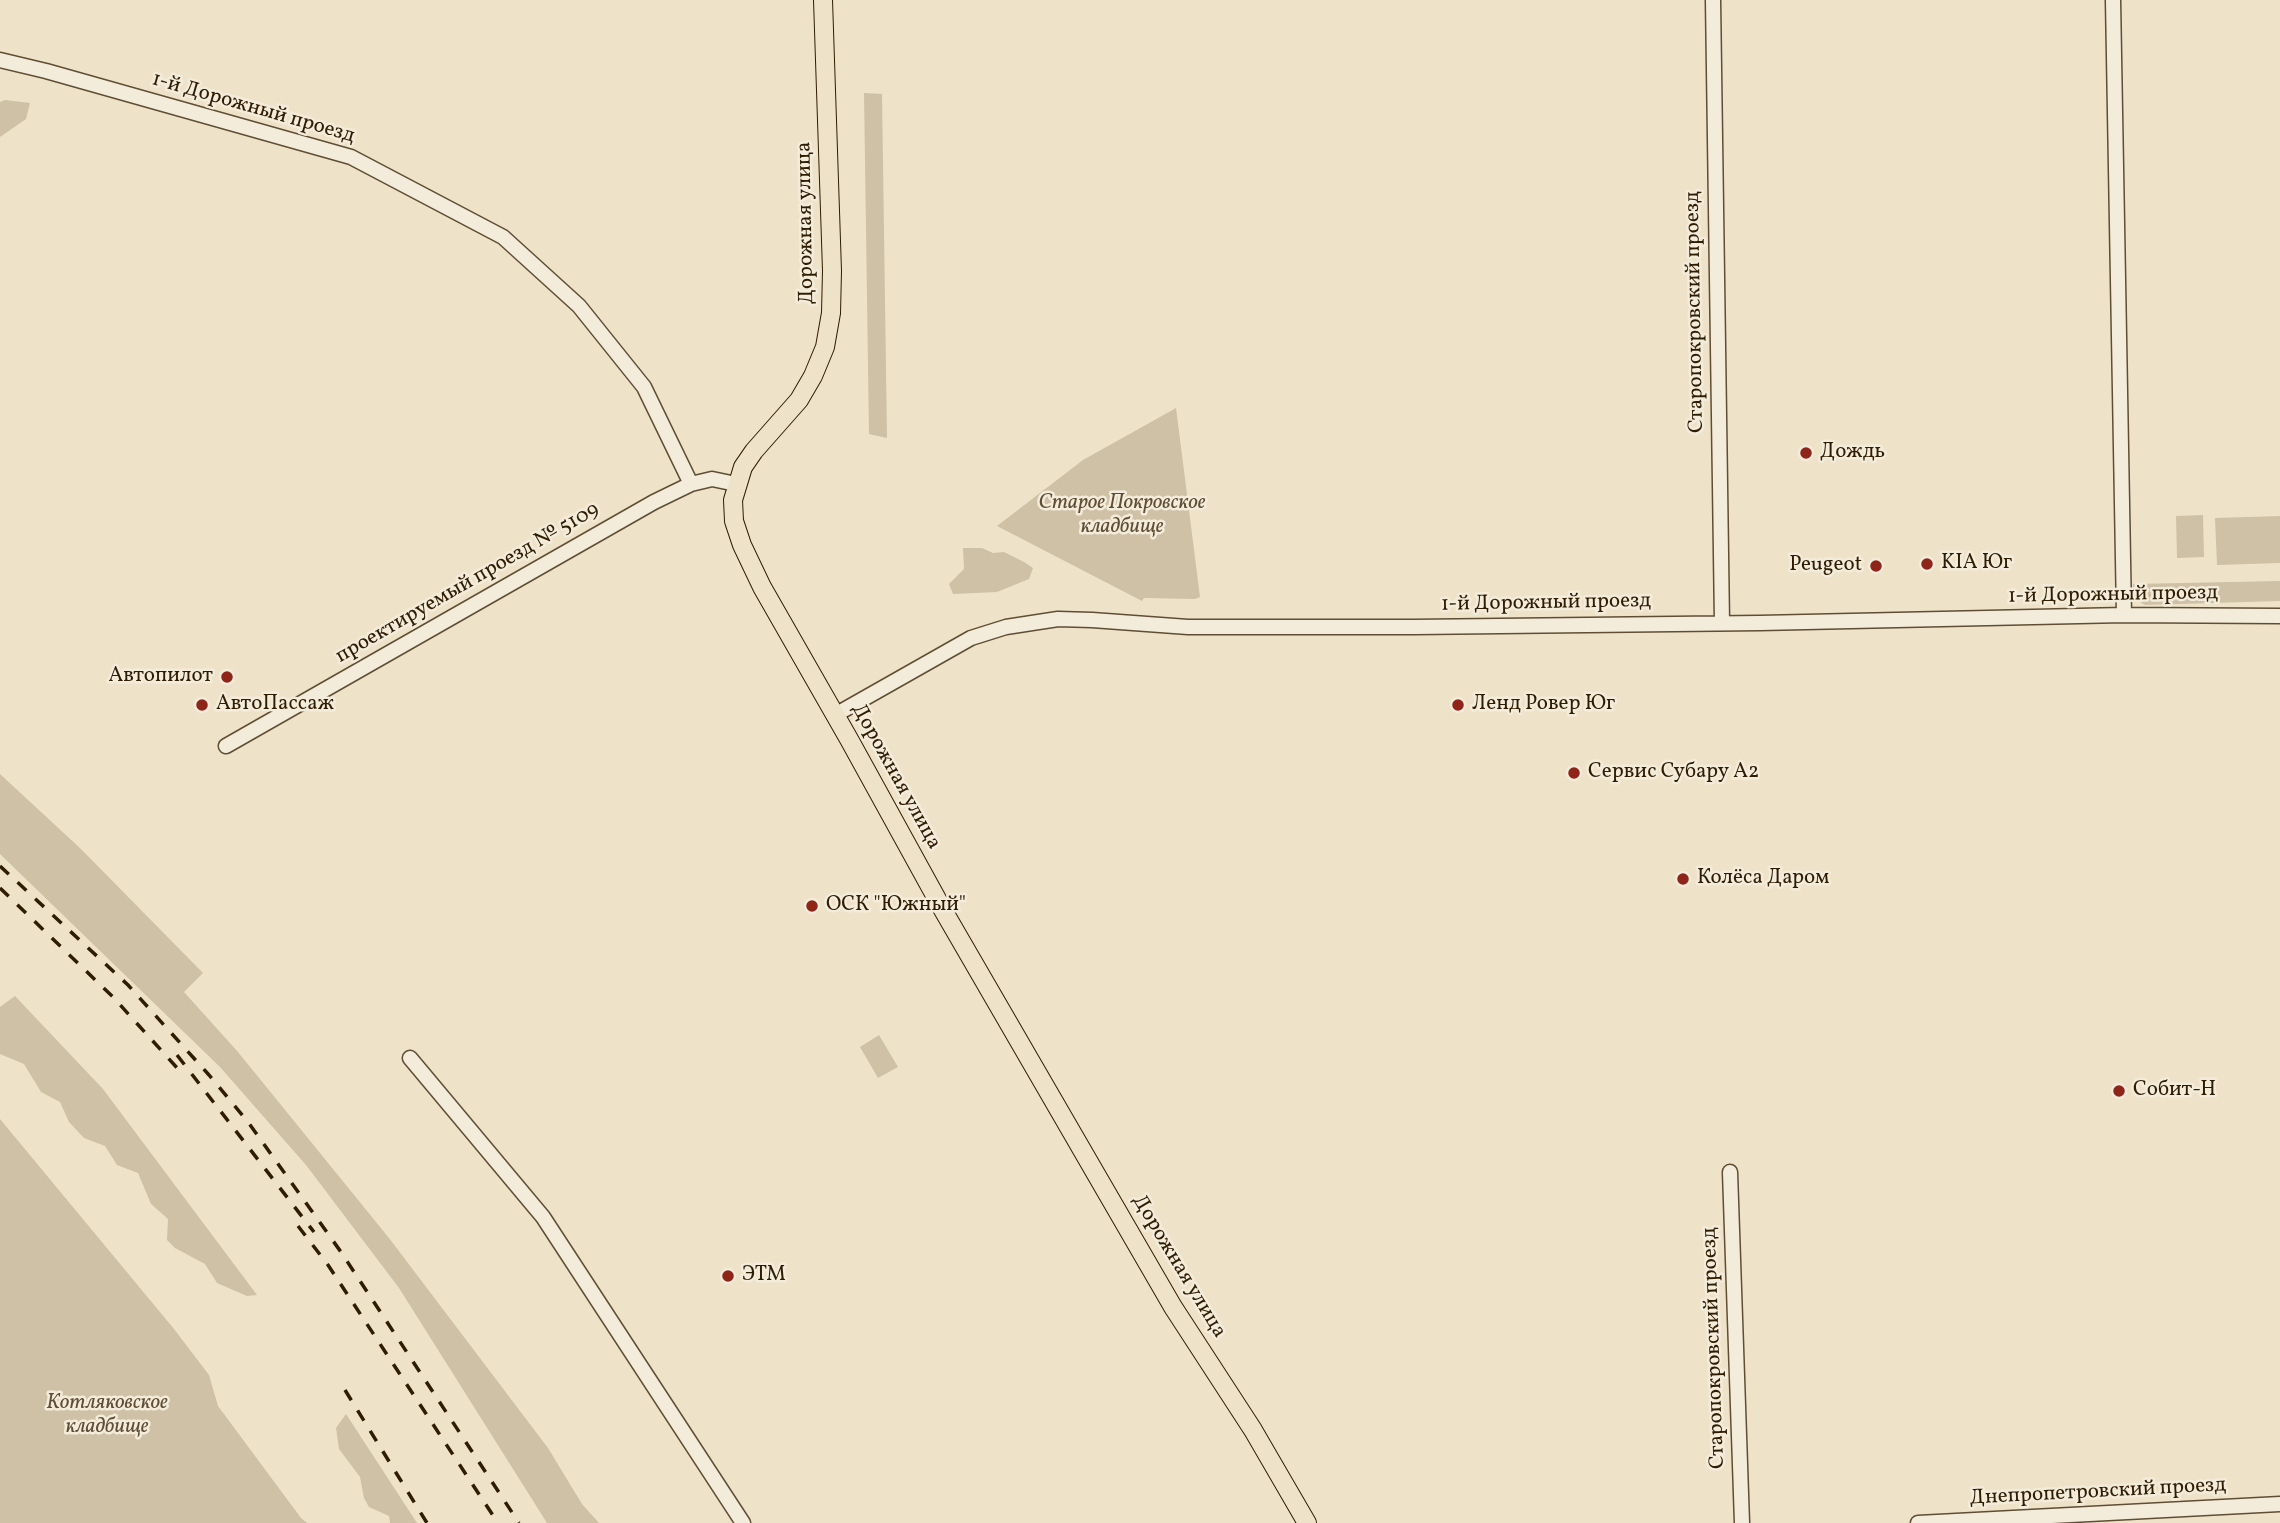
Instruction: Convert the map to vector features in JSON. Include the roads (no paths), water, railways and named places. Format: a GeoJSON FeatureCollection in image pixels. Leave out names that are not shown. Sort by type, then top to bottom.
{"type":"FeatureCollection","features":[{"type":"Feature","properties":{"kind":"main road","name":"Дорожная улица"},"geometry":{"type":"LineString","coordinates":[[823,0],[832,271],[830,325],[825,347],[799,400],[743,467],[733,500],[734,521],[762,587],[943,910],[1173,1307],[1253,1430],[1307,1523]]}},
{"type":"Feature","properties":{"kind":"street","name":"Старопокровский проезд"},"geometry":{"type":"LineString","coordinates":[[1713,0],[1722,623]]}},
{"type":"Feature","properties":{"kind":"street"},"geometry":{"type":"LineString","coordinates":[[2113,0],[2124,615]]}},
{"type":"Feature","properties":{"kind":"street","name":"1-й Дорожный проезд"},"geometry":{"type":"LineString","coordinates":[[0,60],[351,158],[503,237],[579,306],[644,387],[691,484]]}},
{"type":"Feature","properties":{"kind":"street","name":"проектируемый проезд № 5109"},"geometry":{"type":"LineString","coordinates":[[226,746],[654,502],[691,484],[712,479],[736,484]]}},
{"type":"Feature","properties":{"kind":"street","name":"1-й Дорожный проезд"},"geometry":{"type":"LineString","coordinates":[[835,715],[971,638],[1036,621],[1092,620],[1188,627],[1414,627],[2124,615],[2280,616]]}},
{"type":"Feature","properties":{"kind":"street"},"geometry":{"type":"LineString","coordinates":[[410,1058],[543,1217],[743,1523]]}},
{"type":"Feature","properties":{"kind":"street","name":"Старопокровский проезд"},"geometry":{"type":"LineString","coordinates":[[1730,1171],[1742,1523]]}},
{"type":"Feature","properties":{"kind":"street","name":"Днепропетровский проезд"},"geometry":{"type":"LineString","coordinates":[[1918,1523],[2280,1504]]}},
{"type":"Feature","properties":{"kind":"railway"},"geometry":{"type":"LineString","coordinates":[[0,866],[128,985],[248,1122],[341,1252],[519,1523]]}},
{"type":"Feature","properties":{"kind":"railway"},"geometry":{"type":"LineString","coordinates":[[0,888],[113,997],[179,1070]]}},
{"type":"Feature","properties":{"kind":"railway"},"geometry":{"type":"LineString","coordinates":[[177,1055],[314,1232]]}},
{"type":"Feature","properties":{"kind":"railway"},"geometry":{"type":"LineString","coordinates":[[298,1226],[328,1265],[498,1523]]}},
{"type":"Feature","properties":{"kind":"railway"},"geometry":{"type":"LineString","coordinates":[[345,1390],[427,1523]]}},
{"type":"Feature","properties":{"kind":"place","name":"Дождь"},"geometry":{"type":"Point","coordinates":[1806,453]}},
{"type":"Feature","properties":{"kind":"place","name":"KIA Юг"},"geometry":{"type":"Point","coordinates":[1927,564]}},
{"type":"Feature","properties":{"kind":"place","name":"Peugeot"},"geometry":{"type":"Point","coordinates":[1876,566]}},
{"type":"Feature","properties":{"kind":"place","name":"Автопилот"},"geometry":{"type":"Point","coordinates":[227,677]}},
{"type":"Feature","properties":{"kind":"place","name":"АвтоПассаж"},"geometry":{"type":"Point","coordinates":[202,705]}},
{"type":"Feature","properties":{"kind":"place","name":"Ленд Ровер Юг"},"geometry":{"type":"Point","coordinates":[1458,705]}},
{"type":"Feature","properties":{"kind":"place","name":"Сервис Субару А2"},"geometry":{"type":"Point","coordinates":[1574,773]}},
{"type":"Feature","properties":{"kind":"place","name":"Колёса Даром"},"geometry":{"type":"Point","coordinates":[1683,879]}},
{"type":"Feature","properties":{"kind":"place","name":"ОСК \"Южный\""},"geometry":{"type":"Point","coordinates":[812,906]}},
{"type":"Feature","properties":{"kind":"place","name":"Собит-Н"},"geometry":{"type":"Point","coordinates":[2119,1091]}},
{"type":"Feature","properties":{"kind":"place","name":"ЭТМ"},"geometry":{"type":"Point","coordinates":[728,1276]}},
{"type":"Feature","properties":{"kind":"park label","name":"Старое Покровское кладбище"},"geometry":{"type":"Point","coordinates":[1122,516]}},
{"type":"Feature","properties":{"kind":"park label","name":"Котляковское кладбище"},"geometry":{"type":"Point","coordinates":[107,1416]}}]}
